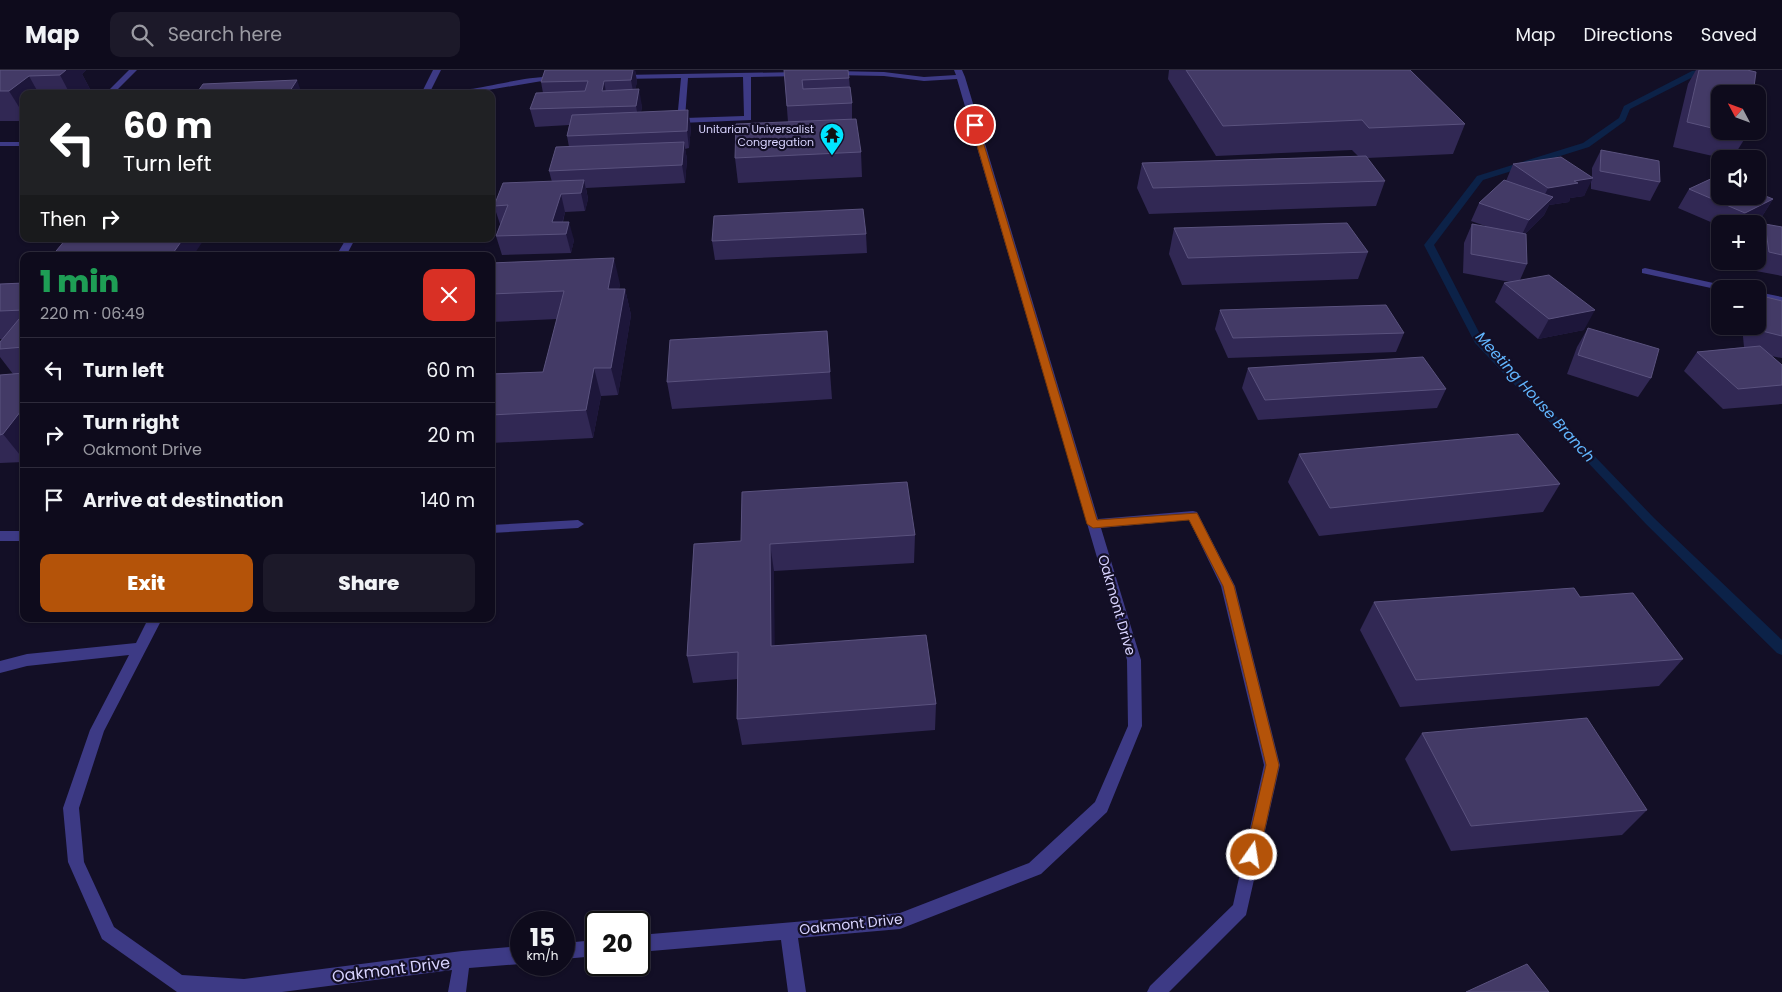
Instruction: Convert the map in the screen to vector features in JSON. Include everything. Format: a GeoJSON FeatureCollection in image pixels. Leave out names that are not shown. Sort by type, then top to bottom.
{"type":"FeatureCollection","features":[{"type":"Feature","properties":{"kind":"street"},"geometry":{"type":"LineString","coordinates":[[113,90],[132,70]]}},
{"type":"Feature","properties":{"kind":"street"},"geometry":{"type":"LineString","coordinates":[[427,90],[437,70]]}},
{"type":"Feature","properties":{"kind":"street"},"geometry":{"type":"LineString","coordinates":[[616,78],[813,73]]}},
{"type":"Feature","properties":{"kind":"street"},"geometry":{"type":"LineString","coordinates":[[823,73],[884,74],[924,78],[959,74]]}},
{"type":"Feature","properties":{"kind":"street","name":"Oakmont Drive"},"geometry":{"type":"LineString","coordinates":[[650,943],[900,921],[1035,869],[1101,807],[1135,726],[1134,660],[959,74]]}},
{"type":"Feature","properties":{"kind":"street"},"geometry":{"type":"LineString","coordinates":[[685,76],[681,121],[748,118],[747,75]]}},
{"type":"Feature","properties":{"kind":"street"},"geometry":{"type":"LineString","coordinates":[[476,90],[542,79],[570,79]]}},
{"type":"Feature","properties":{"kind":"street"},"geometry":{"type":"LineString","coordinates":[[0,144],[20,144]]}},
{"type":"Feature","properties":{"kind":"street"},"geometry":{"type":"LineString","coordinates":[[1644,271],[1711,286]]}},
{"type":"Feature","properties":{"kind":"street"},"geometry":{"type":"LineString","coordinates":[[1766,297],[1782,300]]}},
{"type":"Feature","properties":{"kind":"street"},"geometry":{"type":"LineString","coordinates":[[1093,524],[1193,516],[1228,586],[1272,765],[1240,909],[1156,992]]}},
{"type":"Feature","properties":{"kind":"street"},"geometry":{"type":"LineString","coordinates":[[495,529],[578,524]]}},
{"type":"Feature","properties":{"kind":"street"},"geometry":{"type":"LineString","coordinates":[[0,536],[20,536]]}},
{"type":"Feature","properties":{"kind":"street","name":"Oakmont Drive"},"geometry":{"type":"LineString","coordinates":[[153,622],[97,730],[71,808],[76,862],[108,933],[179,984],[244,988],[462,960],[510,956]]}},
{"type":"Feature","properties":{"kind":"street"},"geometry":{"type":"LineString","coordinates":[[0,667],[26,660],[140,648]]}},
{"type":"Feature","properties":{"kind":"street"},"geometry":{"type":"LineString","coordinates":[[788,931],[797,992]]}},
{"type":"Feature","properties":{"kind":"street"},"geometry":{"type":"LineString","coordinates":[[457,992],[462,960]]}},
{"type":"Feature","properties":{"kind":"building"},"geometry":{"type":"Polygon","coordinates":[[[0,70],[66,70],[60,75],[29,76],[9,91],[0,91],[0,70]]]}},
{"type":"Feature","properties":{"kind":"building"},"geometry":{"type":"Polygon","coordinates":[[[545,70],[633,70],[631,80],[604,81],[602,91],[639,89],[636,106],[530,109],[536,93],[585,91],[588,81],[541,82],[545,70]]]}},
{"type":"Feature","properties":{"kind":"building"},"geometry":{"type":"Polygon","coordinates":[[[784,70],[848,70],[849,78],[802,80],[803,89],[850,87],[852,103],[787,106],[784,70]]]}},
{"type":"Feature","properties":{"kind":"building"},"geometry":{"type":"Polygon","coordinates":[[[1186,70],[1410,70],[1465,124],[1369,128],[1362,120],[1223,126],[1186,70]]]}},
{"type":"Feature","properties":{"kind":"building"},"geometry":{"type":"Polygon","coordinates":[[[1699,70],[1747,70],[1756,72],[1754,85],[1711,85],[1711,128],[1687,122],[1699,70]]]}},
{"type":"Feature","properties":{"kind":"building"},"geometry":{"type":"Polygon","coordinates":[[[297,80],[291,90],[199,90],[203,84],[297,80]]]}},
{"type":"Feature","properties":{"kind":"building"},"geometry":{"type":"Polygon","coordinates":[[[688,110],[687,131],[567,136],[572,115],[688,110]]]}},
{"type":"Feature","properties":{"kind":"building"},"geometry":{"type":"Polygon","coordinates":[[[856,119],[861,152],[735,158],[736,124],[856,119]]]}},
{"type":"Feature","properties":{"kind":"building"},"geometry":{"type":"Polygon","coordinates":[[[684,142],[682,165],[549,171],[556,147],[684,142]]]}},
{"type":"Feature","properties":{"kind":"building"},"geometry":{"type":"Polygon","coordinates":[[[1601,150],[1659,161],[1660,182],[1600,171],[1601,150]]]}},
{"type":"Feature","properties":{"kind":"building"},"geometry":{"type":"Polygon","coordinates":[[[1366,156],[1385,181],[1153,188],[1142,163],[1366,156]]]}},
{"type":"Feature","properties":{"kind":"building"},"geometry":{"type":"Polygon","coordinates":[[[1561,157],[1593,178],[1574,181],[1578,183],[1548,188],[1513,164],[1561,157]]]}},
{"type":"Feature","properties":{"kind":"building"},"geometry":{"type":"Polygon","coordinates":[[[1711,179],[1711,198],[1689,189],[1711,179]]]}},
{"type":"Feature","properties":{"kind":"building"},"geometry":{"type":"Polygon","coordinates":[[[584,180],[581,193],[561,194],[552,222],[569,222],[566,234],[496,236],[508,205],[495,206],[503,183],[584,180]]]}},
{"type":"Feature","properties":{"kind":"building"},"geometry":{"type":"Polygon","coordinates":[[[1504,180],[1553,197],[1529,220],[1479,203],[1504,180]]]}},
{"type":"Feature","properties":{"kind":"building"},"geometry":{"type":"Polygon","coordinates":[[[1766,196],[1773,199],[1766,202],[1766,196]]]}},
{"type":"Feature","properties":{"kind":"building"},"geometry":{"type":"Polygon","coordinates":[[[1726,205],[1761,205],[1745,213],[1726,205]]]}},
{"type":"Feature","properties":{"kind":"building"},"geometry":{"type":"Polygon","coordinates":[[[863,209],[866,234],[712,241],[714,216],[863,209]]]}},
{"type":"Feature","properties":{"kind":"building"},"geometry":{"type":"Polygon","coordinates":[[[1347,223],[1368,252],[1188,258],[1174,228],[1347,223]]]}},
{"type":"Feature","properties":{"kind":"building"},"geometry":{"type":"Polygon","coordinates":[[[1472,224],[1526,234],[1527,264],[1471,254],[1472,224]]]}},
{"type":"Feature","properties":{"kind":"building"},"geometry":{"type":"Polygon","coordinates":[[[1766,224],[1782,227],[1782,255],[1769,252],[1766,224]]]}},
{"type":"Feature","properties":{"kind":"building"},"geometry":{"type":"Polygon","coordinates":[[[64,242],[181,242],[174,252],[55,252],[64,242]]]}},
{"type":"Feature","properties":{"kind":"building"},"geometry":{"type":"Polygon","coordinates":[[[614,258],[608,289],[625,289],[611,368],[594,368],[586,410],[495,415],[495,374],[543,372],[564,291],[495,294],[495,263],[614,258]]]}},
{"type":"Feature","properties":{"kind":"building"},"geometry":{"type":"Polygon","coordinates":[[[1549,275],[1595,310],[1549,319],[1504,283],[1549,275]]]}},
{"type":"Feature","properties":{"kind":"building"},"geometry":{"type":"Polygon","coordinates":[[[20,283],[20,310],[0,311],[0,284],[20,283]]]}},
{"type":"Feature","properties":{"kind":"building"},"geometry":{"type":"Polygon","coordinates":[[[1766,297],[1782,301],[1782,336],[1766,332],[1766,297]]]}},
{"type":"Feature","properties":{"kind":"building"},"geometry":{"type":"Polygon","coordinates":[[[1386,305],[1404,333],[1233,338],[1220,310],[1386,305]]]}},
{"type":"Feature","properties":{"kind":"building"},"geometry":{"type":"Polygon","coordinates":[[[20,318],[20,347],[0,349],[0,342],[20,318]]]}},
{"type":"Feature","properties":{"kind":"building"},"geometry":{"type":"Polygon","coordinates":[[[1588,328],[1659,349],[1651,378],[1578,355],[1588,328]]]}},
{"type":"Feature","properties":{"kind":"building"},"geometry":{"type":"Polygon","coordinates":[[[827,331],[830,372],[667,382],[670,340],[827,331]]]}},
{"type":"Feature","properties":{"kind":"building"},"geometry":{"type":"Polygon","coordinates":[[[1760,346],[1782,365],[1782,385],[1738,389],[1697,352],[1760,346]]]}},
{"type":"Feature","properties":{"kind":"building"},"geometry":{"type":"Polygon","coordinates":[[[1423,357],[1446,389],[1265,400],[1248,368],[1423,357]]]}},
{"type":"Feature","properties":{"kind":"building"},"geometry":{"type":"Polygon","coordinates":[[[20,373],[20,412],[3,434],[0,435],[0,375],[20,373]]]}},
{"type":"Feature","properties":{"kind":"building"},"geometry":{"type":"Polygon","coordinates":[[[1518,434],[1560,484],[1330,508],[1299,454],[1518,434]]]}},
{"type":"Feature","properties":{"kind":"building"},"geometry":{"type":"Polygon","coordinates":[[[907,482],[915,535],[770,544],[771,646],[926,635],[936,704],[737,719],[738,652],[687,656],[694,544],[741,541],[742,492],[907,482]]]}},
{"type":"Feature","properties":{"kind":"building"},"geometry":{"type":"Polygon","coordinates":[[[1574,588],[1580,597],[1633,593],[1683,659],[1416,680],[1374,602],[1574,588]]]}},
{"type":"Feature","properties":{"kind":"building"},"geometry":{"type":"Polygon","coordinates":[[[1587,718],[1647,810],[1471,826],[1422,733],[1587,718]]]}},
{"type":"Feature","properties":{"kind":"building"},"geometry":{"type":"Polygon","coordinates":[[[1527,964],[1549,992],[1466,992],[1527,964]]]}},
{"type":"Feature","properties":{"kind":"waterway","name":"Meeting House Branch"},"geometry":{"type":"LineString","coordinates":[[1712,70],[1695,73],[1627,108],[1622,119],[1586,145],[1480,178],[1429,245],[1479,341],[1650,521],[1782,649]]}},
{"type":"Feature","properties":{"kind":"place","name":"Unitarian Universalist Congregation"},"geometry":{"type":"Point","coordinates":[832,156]}},
{"type":"Feature","properties":{"kind":"route"},"geometry":{"type":"LineString","coordinates":[[975,125],[1093,524],[1193,516],[1228,586],[1272,765],[1252,855]]}}]}
